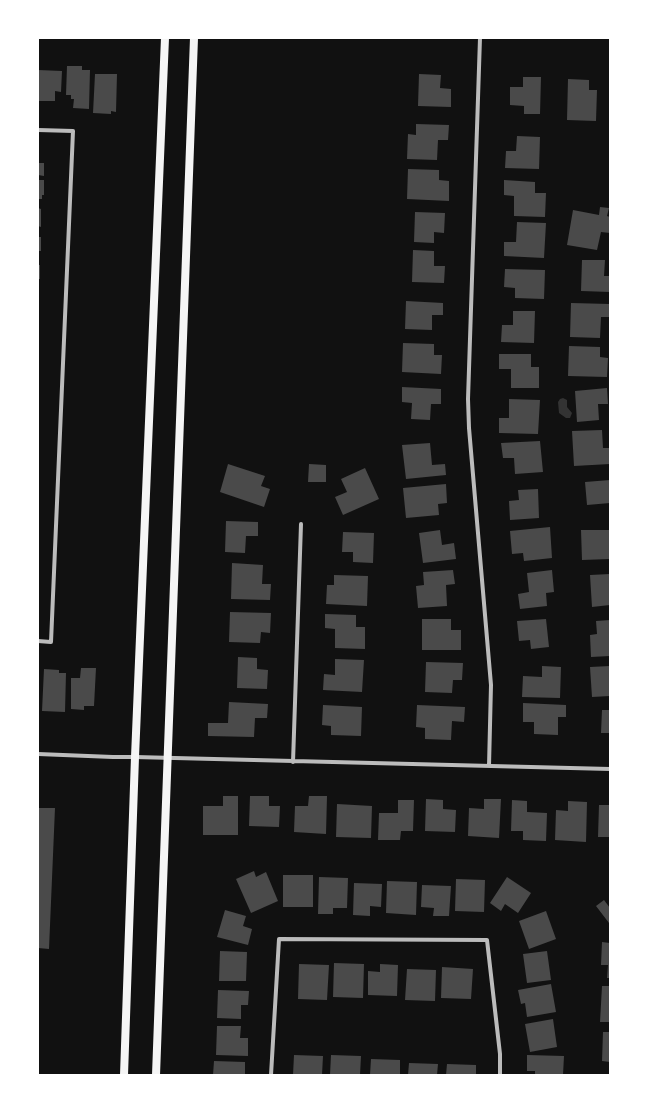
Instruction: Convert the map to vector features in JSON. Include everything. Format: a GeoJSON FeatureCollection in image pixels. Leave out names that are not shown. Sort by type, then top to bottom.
{"type":"FeatureCollection","features":[{"type":"Feature","properties":{"kind":"main road"},"geometry":{"type":"LineString","coordinates":[[124,1075],[135,757],[165,38]]}},
{"type":"Feature","properties":{"kind":"main road"},"geometry":{"type":"LineString","coordinates":[[156,1075],[194,38]]}},
{"type":"Feature","properties":{"kind":"street"},"geometry":{"type":"LineString","coordinates":[[480,38],[468,399],[491,685],[489,766]]}},
{"type":"Feature","properties":{"kind":"street"},"geometry":{"type":"LineString","coordinates":[[38,130],[73,131],[51,642],[38,641]]}},
{"type":"Feature","properties":{"kind":"street"},"geometry":{"type":"LineString","coordinates":[[293,762],[301,524]]}},
{"type":"Feature","properties":{"kind":"street"},"geometry":{"type":"LineString","coordinates":[[38,754],[293,762],[610,769]]}},
{"type":"Feature","properties":{"kind":"street"},"geometry":{"type":"LineString","coordinates":[[271,1075],[279,939],[487,940],[500,1054],[500,1075]]}},
{"type":"Feature","properties":{"kind":"shaded area"},"geometry":{"type":"Polygon","coordinates":[[[563,398],[567,400],[567,407],[572,413],[570,418],[566,418],[559,413],[558,402],[563,398]]]}},
{"type":"Feature","properties":{"kind":"building"},"geometry":{"type":"Polygon","coordinates":[[[67,66],[82,66],[82,70],[90,70],[89,109],[73,108],[74,99],[71,99],[71,95],[66,95],[67,66]]]}},
{"type":"Feature","properties":{"kind":"building"},"geometry":{"type":"Polygon","coordinates":[[[38,70],[62,71],[61,92],[55,91],[55,101],[38,101],[38,70]]]}},
{"type":"Feature","properties":{"kind":"building"},"geometry":{"type":"Polygon","coordinates":[[[95,74],[117,74],[116,112],[111,111],[111,114],[93,113],[95,74]]]}},
{"type":"Feature","properties":{"kind":"building"},"geometry":{"type":"Polygon","coordinates":[[[419,74],[441,75],[440,88],[451,89],[451,107],[418,106],[419,74]]]}},
{"type":"Feature","properties":{"kind":"building"},"geometry":{"type":"Polygon","coordinates":[[[523,77],[541,77],[540,114],[524,114],[524,106],[510,105],[510,87],[523,87],[523,77]]]}},
{"type":"Feature","properties":{"kind":"building"},"geometry":{"type":"Polygon","coordinates":[[[568,79],[589,80],[589,90],[597,90],[596,121],[567,120],[568,79]]]}},
{"type":"Feature","properties":{"kind":"building"},"geometry":{"type":"Polygon","coordinates":[[[416,124],[449,125],[448,140],[438,140],[437,160],[407,159],[408,134],[416,135],[416,124]]]}},
{"type":"Feature","properties":{"kind":"building"},"geometry":{"type":"Polygon","coordinates":[[[517,136],[540,137],[539,169],[505,168],[506,151],[516,151],[517,136]]]}},
{"type":"Feature","properties":{"kind":"building"},"geometry":{"type":"Polygon","coordinates":[[[38,163],[44,163],[44,176],[38,175],[38,163]]]}},
{"type":"Feature","properties":{"kind":"building"},"geometry":{"type":"Polygon","coordinates":[[[408,169],[439,170],[439,180],[449,181],[449,201],[407,199],[408,169]]]}},
{"type":"Feature","properties":{"kind":"building"},"geometry":{"type":"Polygon","coordinates":[[[38,180],[44,180],[44,195],[42,195],[42,199],[38,199],[38,180]]]}},
{"type":"Feature","properties":{"kind":"building"},"geometry":{"type":"Polygon","coordinates":[[[504,180],[535,182],[535,193],[546,193],[545,217],[514,216],[514,196],[504,195],[504,180]]]}},
{"type":"Feature","properties":{"kind":"building"},"geometry":{"type":"Polygon","coordinates":[[[600,207],[609,208],[607,216],[610,217],[610,233],[601,232],[597,250],[567,245],[573,210],[599,215],[600,207]]]}},
{"type":"Feature","properties":{"kind":"building"},"geometry":{"type":"Polygon","coordinates":[[[38,208],[41,209],[41,227],[38,226],[38,208]]]}},
{"type":"Feature","properties":{"kind":"building"},"geometry":{"type":"Polygon","coordinates":[[[415,212],[445,213],[444,233],[434,232],[434,243],[414,242],[415,212]]]}},
{"type":"Feature","properties":{"kind":"building"},"geometry":{"type":"Polygon","coordinates":[[[517,222],[546,223],[544,258],[504,256],[504,242],[516,242],[517,222]]]}},
{"type":"Feature","properties":{"kind":"building"},"geometry":{"type":"Polygon","coordinates":[[[38,237],[41,237],[41,251],[38,251],[38,237]]]}},
{"type":"Feature","properties":{"kind":"building"},"geometry":{"type":"Polygon","coordinates":[[[413,250],[434,251],[434,266],[445,266],[444,283],[412,282],[413,250]]]}},
{"type":"Feature","properties":{"kind":"building"},"geometry":{"type":"Polygon","coordinates":[[[582,260],[605,260],[604,276],[610,276],[610,292],[581,291],[582,260]]]}},
{"type":"Feature","properties":{"kind":"building"},"geometry":{"type":"Polygon","coordinates":[[[38,265],[40,265],[40,279],[38,279],[38,265]]]}},
{"type":"Feature","properties":{"kind":"building"},"geometry":{"type":"Polygon","coordinates":[[[505,269],[545,270],[544,299],[515,298],[515,288],[504,287],[505,269]]]}},
{"type":"Feature","properties":{"kind":"building"},"geometry":{"type":"Polygon","coordinates":[[[406,301],[443,303],[443,315],[432,315],[432,330],[405,329],[406,301]]]}},
{"type":"Feature","properties":{"kind":"building"},"geometry":{"type":"Polygon","coordinates":[[[571,303],[610,304],[610,317],[601,317],[600,338],[570,337],[571,303]]]}},
{"type":"Feature","properties":{"kind":"building"},"geometry":{"type":"Polygon","coordinates":[[[513,311],[535,311],[534,343],[501,342],[502,325],[513,325],[513,311]]]}},
{"type":"Feature","properties":{"kind":"building"},"geometry":{"type":"Polygon","coordinates":[[[403,343],[434,344],[434,355],[442,355],[441,374],[402,372],[403,343]]]}},
{"type":"Feature","properties":{"kind":"building"},"geometry":{"type":"Polygon","coordinates":[[[569,346],[600,347],[600,357],[608,358],[607,377],[568,376],[569,346]]]}},
{"type":"Feature","properties":{"kind":"building"},"geometry":{"type":"Polygon","coordinates":[[[499,354],[531,354],[531,367],[539,367],[539,388],[511,388],[511,369],[499,369],[499,354]]]}},
{"type":"Feature","properties":{"kind":"building"},"geometry":{"type":"Polygon","coordinates":[[[402,387],[441,389],[441,404],[431,404],[430,420],[411,419],[412,403],[402,402],[402,387]]]}},
{"type":"Feature","properties":{"kind":"building"},"geometry":{"type":"Polygon","coordinates":[[[607,388],[608,404],[598,404],[599,420],[577,422],[575,391],[607,388]]]}},
{"type":"Feature","properties":{"kind":"building"},"geometry":{"type":"Polygon","coordinates":[[[509,399],[540,400],[538,434],[499,433],[499,418],[509,418],[509,399]]]}},
{"type":"Feature","properties":{"kind":"building"},"geometry":{"type":"Polygon","coordinates":[[[602,430],[603,448],[610,448],[610,464],[574,466],[572,431],[602,430]]]}},
{"type":"Feature","properties":{"kind":"building"},"geometry":{"type":"Polygon","coordinates":[[[540,441],[543,472],[515,474],[514,458],[503,458],[501,443],[540,441]]]}},
{"type":"Feature","properties":{"kind":"building"},"geometry":{"type":"Polygon","coordinates":[[[430,443],[432,465],[445,464],[446,475],[406,479],[402,445],[430,443]]]}},
{"type":"Feature","properties":{"kind":"building"},"geometry":{"type":"Polygon","coordinates":[[[228,464],[265,476],[261,486],[270,489],[264,507],[220,492],[228,464]]]}},
{"type":"Feature","properties":{"kind":"building"},"geometry":{"type":"Polygon","coordinates":[[[309,464],[326,465],[326,482],[308,482],[309,464]]]}},
{"type":"Feature","properties":{"kind":"building"},"geometry":{"type":"Polygon","coordinates":[[[365,468],[379,499],[343,515],[335,497],[347,492],[341,479],[365,468]]]}},
{"type":"Feature","properties":{"kind":"building"},"geometry":{"type":"Polygon","coordinates":[[[610,480],[610,503],[587,505],[585,482],[610,480]]]}},
{"type":"Feature","properties":{"kind":"building"},"geometry":{"type":"Polygon","coordinates":[[[446,484],[447,503],[438,504],[439,515],[406,518],[403,488],[446,484]]]}},
{"type":"Feature","properties":{"kind":"building"},"geometry":{"type":"Polygon","coordinates":[[[538,489],[539,518],[510,520],[509,501],[519,500],[518,490],[538,489]]]}},
{"type":"Feature","properties":{"kind":"building"},"geometry":{"type":"Polygon","coordinates":[[[226,521],[258,522],[258,536],[246,536],[245,553],[225,552],[226,521]]]}},
{"type":"Feature","properties":{"kind":"building"},"geometry":{"type":"Polygon","coordinates":[[[550,527],[552,558],[524,561],[523,553],[512,554],[510,531],[550,527]]]}},
{"type":"Feature","properties":{"kind":"building"},"geometry":{"type":"Polygon","coordinates":[[[440,530],[442,545],[454,543],[456,559],[423,563],[419,533],[440,530]]]}},
{"type":"Feature","properties":{"kind":"building"},"geometry":{"type":"Polygon","coordinates":[[[581,530],[609,530],[610,559],[582,560],[581,530]]]}},
{"type":"Feature","properties":{"kind":"building"},"geometry":{"type":"Polygon","coordinates":[[[343,532],[374,533],[373,563],[353,562],[353,552],[342,552],[343,532]]]}},
{"type":"Feature","properties":{"kind":"building"},"geometry":{"type":"Polygon","coordinates":[[[232,563],[263,565],[262,584],[271,584],[270,600],[231,599],[232,563]]]}},
{"type":"Feature","properties":{"kind":"building"},"geometry":{"type":"Polygon","coordinates":[[[453,570],[455,584],[446,585],[447,606],[418,608],[416,586],[424,585],[423,572],[453,570]]]}},
{"type":"Feature","properties":{"kind":"building"},"geometry":{"type":"Polygon","coordinates":[[[552,570],[554,592],[546,593],[547,606],[520,609],[518,594],[529,592],[527,573],[552,570]]]}},
{"type":"Feature","properties":{"kind":"building"},"geometry":{"type":"Polygon","coordinates":[[[610,574],[610,605],[592,607],[590,575],[610,574]]]}},
{"type":"Feature","properties":{"kind":"building"},"geometry":{"type":"Polygon","coordinates":[[[334,575],[368,576],[367,606],[326,604],[327,585],[334,585],[334,575]]]}},
{"type":"Feature","properties":{"kind":"building"},"geometry":{"type":"Polygon","coordinates":[[[230,612],[271,613],[270,633],[261,632],[260,643],[229,642],[230,612]]]}},
{"type":"Feature","properties":{"kind":"building"},"geometry":{"type":"Polygon","coordinates":[[[325,614],[356,615],[356,627],[365,627],[365,649],[335,648],[335,629],[325,628],[325,614]]]}},
{"type":"Feature","properties":{"kind":"building"},"geometry":{"type":"Polygon","coordinates":[[[422,619],[451,619],[451,630],[461,630],[461,650],[422,650],[422,619]]]}},
{"type":"Feature","properties":{"kind":"building"},"geometry":{"type":"Polygon","coordinates":[[[546,619],[549,647],[531,649],[530,640],[519,641],[517,621],[546,619]]]}},
{"type":"Feature","properties":{"kind":"building"},"geometry":{"type":"Polygon","coordinates":[[[610,620],[610,656],[591,657],[590,635],[597,634],[596,621],[610,620]]]}},
{"type":"Feature","properties":{"kind":"building"},"geometry":{"type":"Polygon","coordinates":[[[238,657],[257,658],[257,669],[268,670],[267,689],[237,688],[238,657]]]}},
{"type":"Feature","properties":{"kind":"building"},"geometry":{"type":"Polygon","coordinates":[[[335,659],[364,660],[362,692],[323,690],[324,674],[335,675],[335,659]]]}},
{"type":"Feature","properties":{"kind":"building"},"geometry":{"type":"Polygon","coordinates":[[[426,662],[463,663],[462,680],[453,680],[452,693],[425,692],[426,662]]]}},
{"type":"Feature","properties":{"kind":"building"},"geometry":{"type":"Polygon","coordinates":[[[542,666],[561,667],[560,698],[522,697],[523,676],[542,677],[542,666]]]}},
{"type":"Feature","properties":{"kind":"building"},"geometry":{"type":"Polygon","coordinates":[[[610,666],[610,696],[592,697],[590,667],[610,666]]]}},
{"type":"Feature","properties":{"kind":"building"},"geometry":{"type":"Polygon","coordinates":[[[81,668],[96,668],[94,706],[84,706],[84,710],[71,709],[71,678],[80,678],[81,668]]]}},
{"type":"Feature","properties":{"kind":"building"},"geometry":{"type":"Polygon","coordinates":[[[44,669],[59,670],[59,673],[66,673],[65,712],[42,711],[44,669]]]}},
{"type":"Feature","properties":{"kind":"building"},"geometry":{"type":"Polygon","coordinates":[[[229,702],[268,704],[267,718],[255,718],[254,737],[208,736],[208,723],[228,723],[229,702]]]}},
{"type":"Feature","properties":{"kind":"building"},"geometry":{"type":"Polygon","coordinates":[[[523,703],[566,705],[566,717],[558,717],[558,735],[534,734],[534,722],[523,722],[523,703]]]}},
{"type":"Feature","properties":{"kind":"building"},"geometry":{"type":"Polygon","coordinates":[[[323,705],[362,707],[361,736],[331,735],[331,726],[322,725],[323,705]]]}},
{"type":"Feature","properties":{"kind":"building"},"geometry":{"type":"Polygon","coordinates":[[[417,705],[465,707],[464,722],[452,721],[451,740],[425,739],[425,728],[416,727],[417,705]]]}},
{"type":"Feature","properties":{"kind":"building"},"geometry":{"type":"Polygon","coordinates":[[[602,710],[610,710],[610,733],[601,733],[602,710]]]}},
{"type":"Feature","properties":{"kind":"building"},"geometry":{"type":"Polygon","coordinates":[[[223,796],[238,796],[238,835],[203,835],[203,806],[223,806],[223,796]]]}},
{"type":"Feature","properties":{"kind":"building"},"geometry":{"type":"Polygon","coordinates":[[[250,796],[269,796],[269,806],[280,806],[279,827],[249,826],[250,796]]]}},
{"type":"Feature","properties":{"kind":"building"},"geometry":{"type":"Polygon","coordinates":[[[309,796],[327,796],[326,834],[294,832],[295,806],[308,806],[309,796]]]}},
{"type":"Feature","properties":{"kind":"building"},"geometry":{"type":"Polygon","coordinates":[[[426,799],[443,800],[443,809],[456,810],[455,832],[425,831],[426,799]]]}},
{"type":"Feature","properties":{"kind":"building"},"geometry":{"type":"Polygon","coordinates":[[[484,799],[501,799],[499,838],[468,836],[469,808],[484,809],[484,799]]]}},
{"type":"Feature","properties":{"kind":"building"},"geometry":{"type":"Polygon","coordinates":[[[398,800],[414,800],[413,831],[401,831],[400,840],[378,840],[379,813],[398,813],[398,800]]]}},
{"type":"Feature","properties":{"kind":"building"},"geometry":{"type":"Polygon","coordinates":[[[512,800],[527,801],[527,812],[547,813],[546,841],[523,840],[523,831],[511,831],[512,800]]]}},
{"type":"Feature","properties":{"kind":"building"},"geometry":{"type":"Polygon","coordinates":[[[568,801],[587,802],[586,842],[555,840],[556,810],[568,811],[568,801]]]}},
{"type":"Feature","properties":{"kind":"building"},"geometry":{"type":"Polygon","coordinates":[[[337,804],[372,806],[371,838],[336,837],[337,804]]]}},
{"type":"Feature","properties":{"kind":"building"},"geometry":{"type":"Polygon","coordinates":[[[599,805],[610,805],[610,837],[598,837],[599,805]]]}},
{"type":"Feature","properties":{"kind":"building"},"geometry":{"type":"Polygon","coordinates":[[[38,808],[55,808],[49,949],[38,948],[38,808]]]}},
{"type":"Feature","properties":{"kind":"building"},"geometry":{"type":"Polygon","coordinates":[[[254,871],[256,877],[266,872],[278,901],[251,913],[236,879],[254,871]]]}},
{"type":"Feature","properties":{"kind":"building"},"geometry":{"type":"Polygon","coordinates":[[[283,875],[313,875],[313,907],[283,907],[283,875]]]}},
{"type":"Feature","properties":{"kind":"building"},"geometry":{"type":"Polygon","coordinates":[[[319,877],[348,878],[347,908],[333,908],[333,914],[318,914],[319,877]]]}},
{"type":"Feature","properties":{"kind":"building"},"geometry":{"type":"Polygon","coordinates":[[[507,877],[531,893],[518,913],[505,904],[501,911],[490,903],[507,877]]]}},
{"type":"Feature","properties":{"kind":"building"},"geometry":{"type":"Polygon","coordinates":[[[456,879],[485,880],[484,912],[455,911],[456,879]]]}},
{"type":"Feature","properties":{"kind":"building"},"geometry":{"type":"Polygon","coordinates":[[[387,881],[417,882],[416,915],[386,913],[387,881]]]}},
{"type":"Feature","properties":{"kind":"building"},"geometry":{"type":"Polygon","coordinates":[[[354,883],[382,884],[381,907],[370,906],[370,916],[353,915],[354,883]]]}},
{"type":"Feature","properties":{"kind":"building"},"geometry":{"type":"Polygon","coordinates":[[[422,885],[451,886],[449,916],[433,916],[434,908],[421,907],[422,885]]]}},
{"type":"Feature","properties":{"kind":"building"},"geometry":{"type":"Polygon","coordinates":[[[604,900],[610,908],[609,923],[596,906],[604,900]]]}},
{"type":"Feature","properties":{"kind":"building"},"geometry":{"type":"Polygon","coordinates":[[[225,910],[246,916],[243,926],[252,929],[248,945],[217,937],[225,910]]]}},
{"type":"Feature","properties":{"kind":"building"},"geometry":{"type":"Polygon","coordinates":[[[546,911],[556,939],[529,949],[519,921],[546,911]]]}},
{"type":"Feature","properties":{"kind":"building"},"geometry":{"type":"Polygon","coordinates":[[[602,942],[610,943],[610,978],[607,978],[608,965],[601,965],[602,942]]]}},
{"type":"Feature","properties":{"kind":"building"},"geometry":{"type":"Polygon","coordinates":[[[220,951],[247,952],[246,981],[219,981],[220,951]]]}},
{"type":"Feature","properties":{"kind":"building"},"geometry":{"type":"Polygon","coordinates":[[[547,951],[551,980],[527,983],[523,954],[547,951]]]}},
{"type":"Feature","properties":{"kind":"building"},"geometry":{"type":"Polygon","coordinates":[[[334,963],[364,964],[363,998],[333,997],[334,963]]]}},
{"type":"Feature","properties":{"kind":"building"},"geometry":{"type":"Polygon","coordinates":[[[299,964],[329,965],[327,1000],[298,999],[299,964]]]}},
{"type":"Feature","properties":{"kind":"building"},"geometry":{"type":"Polygon","coordinates":[[[380,964],[398,965],[397,996],[368,995],[368,971],[380,972],[380,964]]]}},
{"type":"Feature","properties":{"kind":"building"},"geometry":{"type":"Polygon","coordinates":[[[442,967],[473,969],[471,999],[441,998],[442,967]]]}},
{"type":"Feature","properties":{"kind":"building"},"geometry":{"type":"Polygon","coordinates":[[[407,969],[436,970],[435,1001],[405,1000],[407,969]]]}},
{"type":"Feature","properties":{"kind":"building"},"geometry":{"type":"Polygon","coordinates":[[[551,984],[556,1012],[527,1017],[525,1003],[521,1004],[518,990],[551,984]]]}},
{"type":"Feature","properties":{"kind":"building"},"geometry":{"type":"Polygon","coordinates":[[[602,986],[610,986],[610,1022],[600,1022],[602,986]]]}},
{"type":"Feature","properties":{"kind":"building"},"geometry":{"type":"Polygon","coordinates":[[[218,990],[249,991],[248,1005],[241,1005],[241,1019],[217,1018],[218,990]]]}},
{"type":"Feature","properties":{"kind":"building"},"geometry":{"type":"Polygon","coordinates":[[[553,1019],[557,1047],[530,1052],[525,1024],[553,1019]]]}},
{"type":"Feature","properties":{"kind":"building"},"geometry":{"type":"Polygon","coordinates":[[[217,1026],[241,1026],[240,1038],[248,1038],[248,1056],[216,1055],[217,1026]]]}},
{"type":"Feature","properties":{"kind":"building"},"geometry":{"type":"Polygon","coordinates":[[[603,1032],[610,1032],[610,1062],[602,1061],[603,1032]]]}},
{"type":"Feature","properties":{"kind":"building"},"geometry":{"type":"Polygon","coordinates":[[[294,1055],[323,1056],[322,1075],[293,1075],[294,1055]]]}},
{"type":"Feature","properties":{"kind":"building"},"geometry":{"type":"Polygon","coordinates":[[[331,1055],[361,1056],[360,1075],[330,1075],[331,1055]]]}},
{"type":"Feature","properties":{"kind":"building"},"geometry":{"type":"Polygon","coordinates":[[[527,1055],[564,1056],[563,1075],[535,1075],[535,1071],[527,1071],[527,1055]]]}},
{"type":"Feature","properties":{"kind":"building"},"geometry":{"type":"Polygon","coordinates":[[[371,1059],[400,1060],[400,1075],[370,1075],[371,1059]]]}},
{"type":"Feature","properties":{"kind":"building"},"geometry":{"type":"Polygon","coordinates":[[[214,1061],[245,1062],[245,1075],[213,1075],[214,1061]]]}},
{"type":"Feature","properties":{"kind":"building"},"geometry":{"type":"Polygon","coordinates":[[[409,1063],[438,1064],[437,1075],[408,1075],[409,1063]]]}},
{"type":"Feature","properties":{"kind":"building"},"geometry":{"type":"Polygon","coordinates":[[[447,1064],[476,1065],[476,1075],[446,1075],[447,1064]]]}}]}
